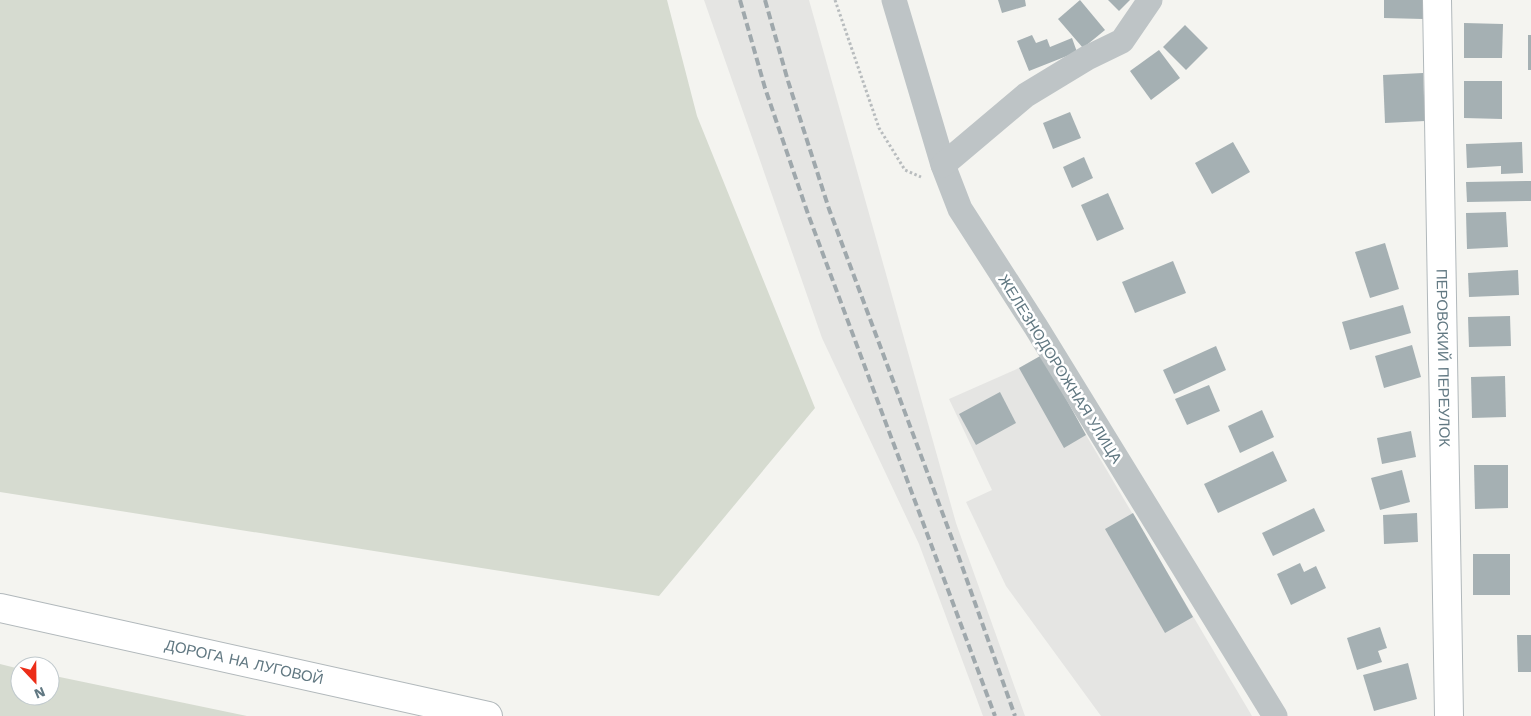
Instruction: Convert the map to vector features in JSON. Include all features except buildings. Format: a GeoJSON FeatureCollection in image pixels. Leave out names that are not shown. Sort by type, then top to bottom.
{"type":"FeatureCollection","features":[{"type":"Feature","properties":{"kind":"street","name":"ЖЕЛЕЗНОДОРОЖНАЯ УЛИЦА"},"geometry":{"type":"LineString","coordinates":[[894,0],[943,165],[960,209],[1036,328],[1274,716]]}},
{"type":"Feature","properties":{"kind":"street"},"geometry":{"type":"LineString","coordinates":[[943,165],[1026,95],[1087,58],[1122,40],[1150,0]]}},
{"type":"Feature","properties":{"kind":"street","name":"ПЕРОВСКИЙ ПЕРЕУЛОК"},"geometry":{"type":"LineString","coordinates":[[1437,0],[1449,716]]}},
{"type":"Feature","properties":{"kind":"street","name":"ДОРОГА НА ЛУГОВОЙ"},"geometry":{"type":"LineString","coordinates":[[0,608],[488,716]]}},
{"type":"Feature","properties":{"kind":"path"},"geometry":{"type":"LineString","coordinates":[[835,0],[879,128],[905,170],[953,191]]}},
{"type":"Feature","properties":{"kind":"shaded area"},"geometry":{"type":"Polygon","coordinates":[[[0,0],[667,0],[697,116],[815,408],[659,596],[0,492],[0,0]]]}},
{"type":"Feature","properties":{"kind":"shaded area"},"geometry":{"type":"Polygon","coordinates":[[[704,0],[809,0],[956,523],[1025,716],[983,716],[919,544],[822,338],[704,0]]]}},
{"type":"Feature","properties":{"kind":"shaded area"},"geometry":{"type":"Polygon","coordinates":[[[1042,355],[1086,435],[1252,716],[1101,716],[1006,586],[966,502],[992,490],[949,399],[1019,368],[1042,355]]]}},
{"type":"Feature","properties":{"kind":"shaded area"},"geometry":{"type":"Polygon","coordinates":[[[0,664],[10,666],[10,706],[60,706],[60,677],[247,716],[0,716],[0,664]]]}},
{"type":"Feature","properties":{"kind":"railway"},"geometry":{"type":"LineString","coordinates":[[740,0],[765,88],[808,214],[995,716]]}},
{"type":"Feature","properties":{"kind":"railway"},"geometry":{"type":"LineString","coordinates":[[765,0],[788,81],[829,209],[957,552],[1015,716]]}}]}
